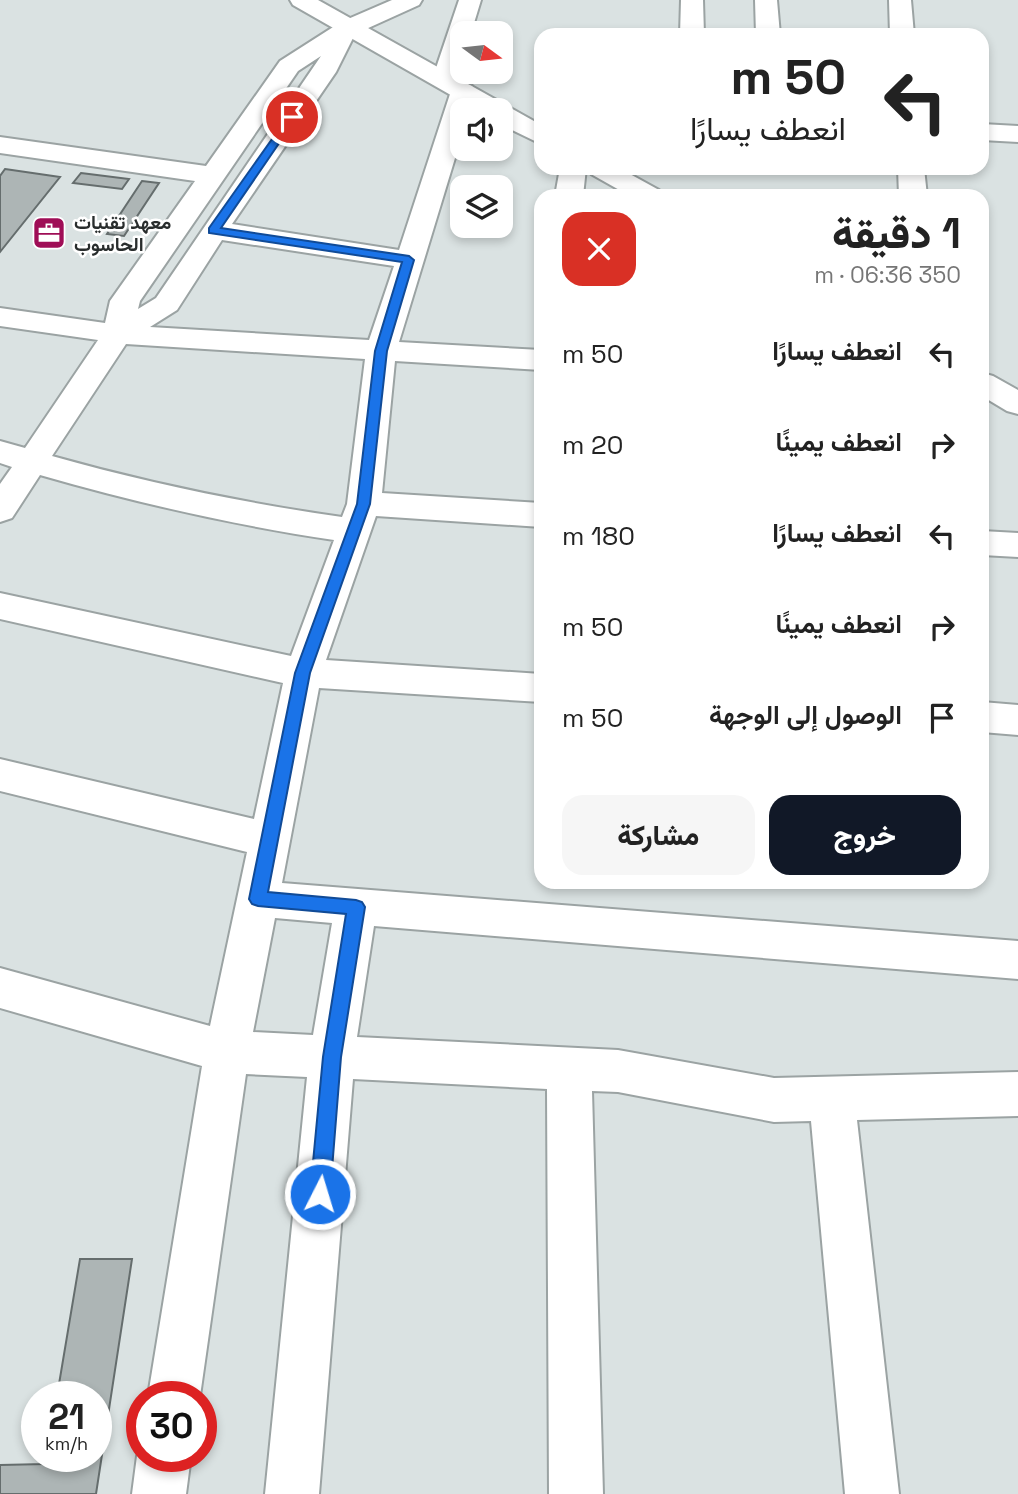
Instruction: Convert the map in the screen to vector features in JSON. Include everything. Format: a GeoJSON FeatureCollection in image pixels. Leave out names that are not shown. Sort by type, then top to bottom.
{"type":"FeatureCollection","features":[{"type":"Feature","properties":{"kind":"street"},"geometry":{"type":"LineString","coordinates":[[301,0],[474,98]]}},
{"type":"Feature","properties":{"kind":"street"},"geometry":{"type":"LineString","coordinates":[[0,510],[117,334],[125,301],[289,66],[349,27],[411,0]]}},
{"type":"Feature","properties":{"kind":"street"},"geometry":{"type":"LineString","coordinates":[[176,1381],[227,1052],[303,673],[359,518],[381,351],[409,260],[454,86],[470,0]]}},
{"type":"Feature","properties":{"kind":"street"},"geometry":{"type":"LineString","coordinates":[[692,0],[692,28]]}},
{"type":"Feature","properties":{"kind":"street"},"geometry":{"type":"LineString","coordinates":[[766,0],[768,28]]}},
{"type":"Feature","properties":{"kind":"street"},"geometry":{"type":"LineString","coordinates":[[900,0],[902,28]]}},
{"type":"Feature","properties":{"kind":"street"},"geometry":{"type":"LineString","coordinates":[[117,334],[167,304],[214,230],[324,72],[349,27]]}},
{"type":"Feature","properties":{"kind":"street"},"geometry":{"type":"LineString","coordinates":[[513,117],[534,122]]}},
{"type":"Feature","properties":{"kind":"street"},"geometry":{"type":"LineString","coordinates":[[513,121],[534,132]]}},
{"type":"Feature","properties":{"kind":"street"},"geometry":{"type":"LineString","coordinates":[[989,132],[1018,134]]}},
{"type":"Feature","properties":{"kind":"street"},"geometry":{"type":"LineString","coordinates":[[0,145],[211,175]]}},
{"type":"Feature","properties":{"kind":"street"},"geometry":{"type":"LineString","coordinates":[[612,175],[637,189]]}},
{"type":"Feature","properties":{"kind":"street"},"geometry":{"type":"LineString","coordinates":[[214,230],[409,260]]}},
{"type":"Feature","properties":{"kind":"street"},"geometry":{"type":"LineString","coordinates":[[0,317],[117,334],[534,360]]}},
{"type":"Feature","properties":{"kind":"street"},"geometry":{"type":"LineString","coordinates":[[0,452],[132,490],[252,516],[359,518],[534,515]]}},
{"type":"Feature","properties":{"kind":"street"},"geometry":{"type":"LineString","coordinates":[[989,543],[1018,545]]}},
{"type":"Feature","properties":{"kind":"street"},"geometry":{"type":"LineString","coordinates":[[0,606],[303,673],[534,688]]}},
{"type":"Feature","properties":{"kind":"street"},"geometry":{"type":"LineString","coordinates":[[989,718],[1018,720]]}},
{"type":"Feature","properties":{"kind":"street"},"geometry":{"type":"LineString","coordinates":[[0,775],[269,840]]}},
{"type":"Feature","properties":{"kind":"street"},"geometry":{"type":"LineString","coordinates":[[258,899],[1018,960]]}},
{"type":"Feature","properties":{"kind":"street"},"geometry":{"type":"LineString","coordinates":[[292,1494],[332,1057],[356,907]]}},
{"type":"Feature","properties":{"kind":"street"},"geometry":{"type":"LineString","coordinates":[[0,988],[227,1052],[618,1071],[774,1100],[1018,1094]]}},
{"type":"Feature","properties":{"kind":"street"},"geometry":{"type":"LineString","coordinates":[[569,1069],[576,1494]]}},
{"type":"Feature","properties":{"kind":"street"},"geometry":{"type":"LineString","coordinates":[[832,1099],[872,1494]]}},
{"type":"Feature","properties":{"kind":"street"},"geometry":{"type":"LineString","coordinates":[[159,1494],[162,1472]]}},
{"type":"Feature","properties":{"kind":"building"},"geometry":{"type":"Polygon","coordinates":[[[5,169],[60,177],[0,252],[0,176],[5,169]]]}},
{"type":"Feature","properties":{"kind":"building"},"geometry":{"type":"Polygon","coordinates":[[[81,173],[129,179],[122,189],[73,183],[81,173]]]}},
{"type":"Feature","properties":{"kind":"building"},"geometry":{"type":"Polygon","coordinates":[[[142,181],[159,183],[124,236],[107,234],[142,181]]]}},
{"type":"Feature","properties":{"kind":"building"},"geometry":{"type":"Polygon","coordinates":[[[80,1259],[132,1259],[112,1390],[112,1381],[60,1381],[80,1259]]]}},
{"type":"Feature","properties":{"kind":"building"},"geometry":{"type":"Polygon","coordinates":[[[0,1465],[21,1465],[21,1472],[99,1472],[96,1494],[0,1494],[0,1465]]]}},
{"type":"Feature","properties":{"kind":"place","name":"معهد تقنيات الحاسوب"},"geometry":{"type":"Point","coordinates":[49,233]}},
{"type":"Feature","properties":{"kind":"route"},"geometry":{"type":"LineString","coordinates":[[292,117],[214,230],[409,260],[381,351],[363,504],[303,673],[258,899],[356,907],[332,1057],[320,1194]]}}]}
